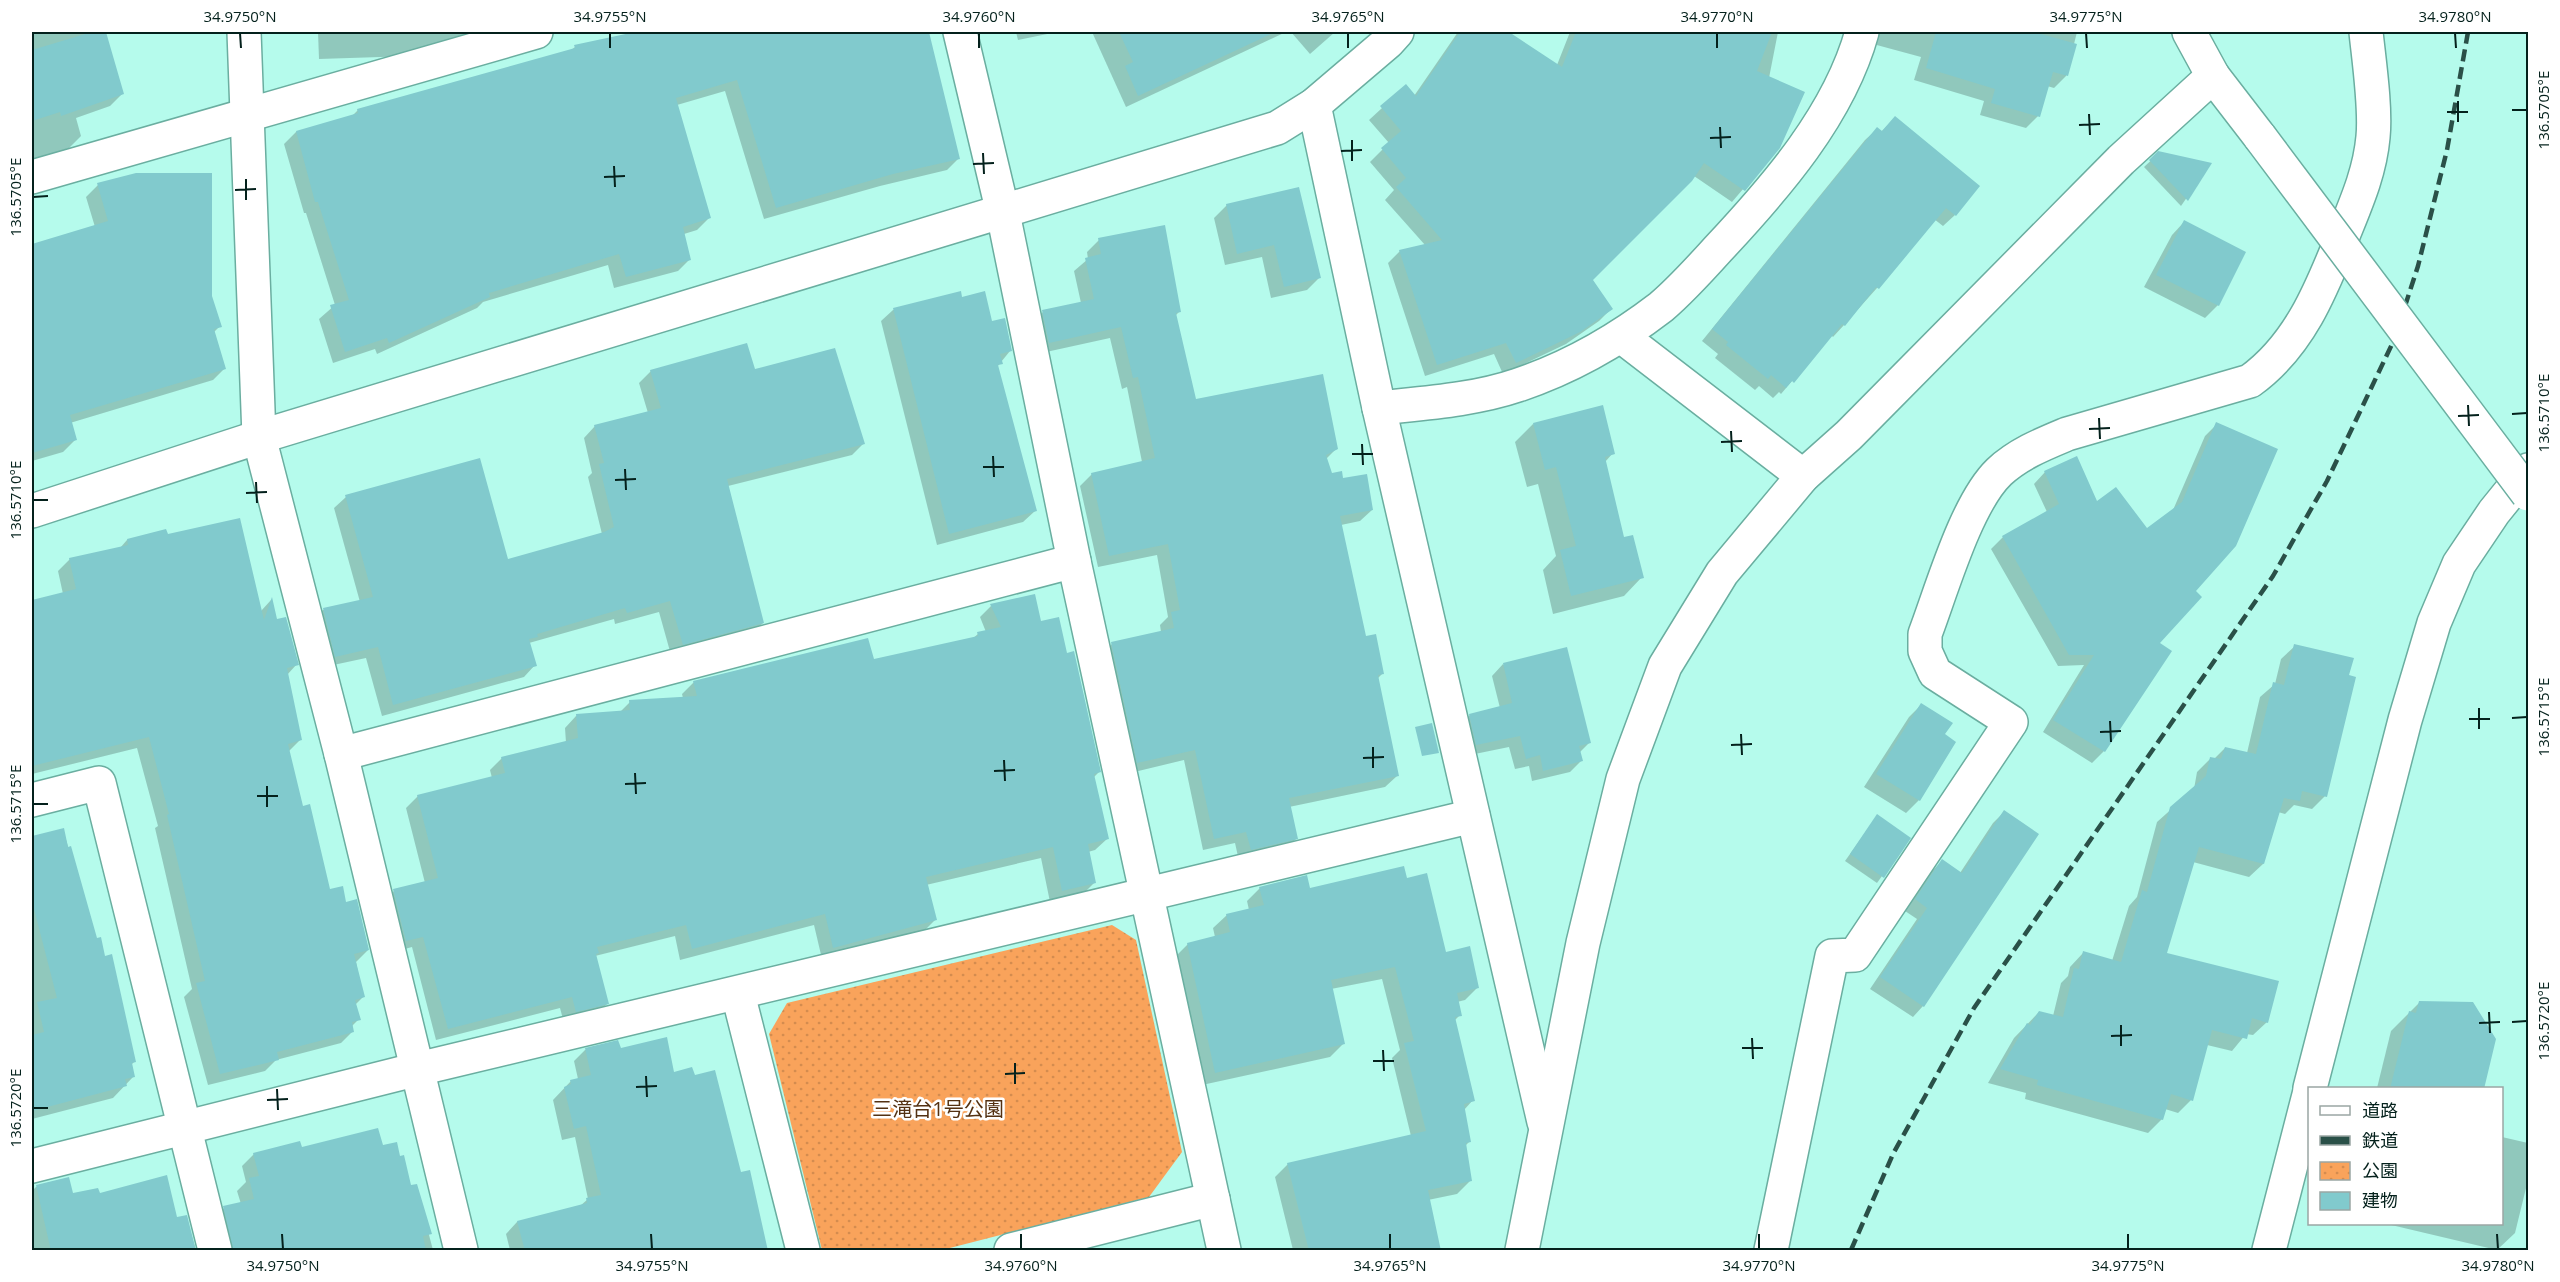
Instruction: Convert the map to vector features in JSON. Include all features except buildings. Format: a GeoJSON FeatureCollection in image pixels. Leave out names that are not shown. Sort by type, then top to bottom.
{"type":"FeatureCollection","features":[{"type":"Feature","properties":{"kind":"street"},"geometry":{"type":"LineString","coordinates":[[244,32],[259,437],[341,754],[461,1251]]}},
{"type":"Feature","properties":{"kind":"street"},"geometry":{"type":"LineString","coordinates":[[960,32],[1003,213],[1074,561],[1224,1251]]}},
{"type":"Feature","properties":{"kind":"street"},"geometry":{"type":"LineString","coordinates":[[32,511],[259,437],[1277,128],[1314,105],[1397,32]]}},
{"type":"Feature","properties":{"kind":"street"},"geometry":{"type":"LineString","coordinates":[[1379,408],[1448,401],[1517,386],[1585,356],[1621,336],[1662,306],[1745,221],[1801,153],[1828,108],[1857,49],[1862,32]]}},
{"type":"Feature","properties":{"kind":"street"},"geometry":{"type":"LineString","coordinates":[[2189,32],[2213,76],[2529,494]]}},
{"type":"Feature","properties":{"kind":"street"},"geometry":{"type":"LineString","coordinates":[[1771,1251],[1832,956],[1855,955],[2011,722],[1935,673],[1924,651],[1925,634],[1974,506],[2000,472],[2020,456],[2067,434],[2250,381],[2268,368],[2283,350],[2318,300],[2369,170],[2374,133],[2366,32]]}},
{"type":"Feature","properties":{"kind":"street"},"geometry":{"type":"LineString","coordinates":[[32,177],[521,34]]}},
{"type":"Feature","properties":{"kind":"street"},"geometry":{"type":"LineString","coordinates":[[1522,1251],[1547,1136],[1583,943],[1623,779],[1665,666],[1722,573],[1803,476],[1849,435],[2121,160],[2213,76]]}},
{"type":"Feature","properties":{"kind":"street"},"geometry":{"type":"LineString","coordinates":[[1314,105],[1379,408],[1547,1136]]}},
{"type":"Feature","properties":{"kind":"street"},"geometry":{"type":"LineString","coordinates":[[1621,336],[1803,476]]}},
{"type":"Feature","properties":{"kind":"street"},"geometry":{"type":"LineString","coordinates":[[2311,1087],[2404,720],[2434,623],[2459,564],[2494,512],[2529,470]]}},
{"type":"Feature","properties":{"kind":"street"},"geometry":{"type":"LineString","coordinates":[[341,754],[1074,561]]}},
{"type":"Feature","properties":{"kind":"street"},"geometry":{"type":"LineString","coordinates":[[32,800],[99,783],[215,1251]]}},
{"type":"Feature","properties":{"kind":"street"},"geometry":{"type":"LineString","coordinates":[[32,1166],[418,1069],[1473,816]]}},
{"type":"Feature","properties":{"kind":"street"},"geometry":{"type":"LineString","coordinates":[[738,994],[803,1251]]}},
{"type":"Feature","properties":{"kind":"street"},"geometry":{"type":"LineString","coordinates":[[2269,1251],[2308,1098]]}},
{"type":"Feature","properties":{"kind":"street"},"geometry":{"type":"LineString","coordinates":[[1011,1251],[1213,1199]]}},
{"type":"Feature","properties":{"kind":"green space","name":"三滝台1号公園"},"geometry":{"type":"Polygon","coordinates":[[[1112,925],[1136,940],[1182,1152],[1149,1197],[942,1250],[822,1250],[769,1034],[787,1003],[1112,925]]]}},
{"type":"Feature","properties":{"kind":"railway"},"geometry":{"type":"LineString","coordinates":[[1851,1250],[1893,1154],[1974,1008],[2273,576],[2327,481],[2394,340],[2418,266],[2447,150],[2468,32]]}}]}
